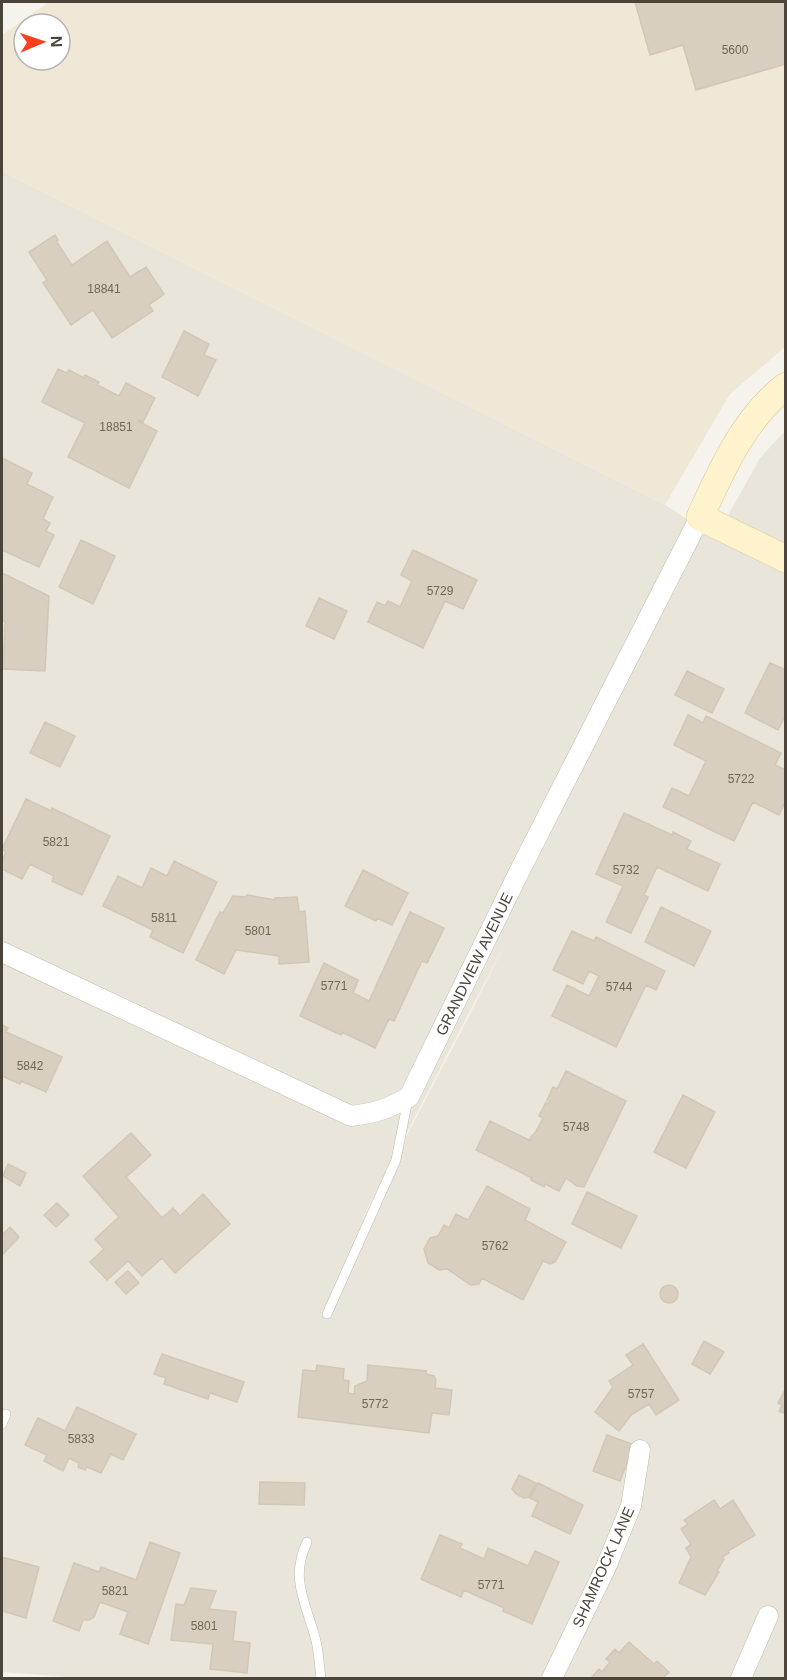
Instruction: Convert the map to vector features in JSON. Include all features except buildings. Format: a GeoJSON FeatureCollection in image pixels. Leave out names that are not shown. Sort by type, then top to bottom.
{"type":"FeatureCollection","features":[{"type":"Feature","properties":{"kind":"street"},"geometry":{"type":"LineString","coordinates":[[786,386],[750,423],[719,475],[700,517],[786,559]]}},
{"type":"Feature","properties":{"kind":"street","name":"GRANDVIEW AVENUE"},"geometry":{"type":"LineString","coordinates":[[409,1097],[519,872],[700,517]]}},
{"type":"Feature","properties":{"kind":"street"},"geometry":{"type":"LineString","coordinates":[[2,952],[351,1116],[390,1108],[409,1097]]}},
{"type":"Feature","properties":{"kind":"street","name":"SHAMROCK LANE"},"geometry":{"type":"LineString","coordinates":[[552,1678],[606,1567],[631,1506],[640,1450]]}},
{"type":"Feature","properties":{"kind":"street"},"geometry":{"type":"LineString","coordinates":[[741,1678],[768,1616]]}},
{"type":"Feature","properties":{"kind":"lane"},"geometry":{"type":"LineString","coordinates":[[327,1314],[396,1160],[409,1097]]}},
{"type":"Feature","properties":{"kind":"lane"},"geometry":{"type":"LineString","coordinates":[[2,1424],[6,1414]]}},
{"type":"Feature","properties":{"kind":"lane"},"geometry":{"type":"LineString","coordinates":[[307,1542],[300,1558],[299,1586],[316,1639],[321,1678]]}},
{"type":"Feature","properties":{"kind":"shaded area"},"geometry":{"type":"Polygon","coordinates":[[[49,2],[785,2],[785,347],[730,394],[665,505],[2,171],[2,35],[12,28],[12,72],[72,72],[72,12],[35,12],[49,2]]]}},
{"type":"Feature","properties":{"kind":"shaded area"},"geometry":{"type":"Polygon","coordinates":[[[2,171],[665,505],[716,537],[760,458],[785,431],[785,1678],[79,1678],[2,1672],[2,171]],[[510,934],[362,1219],[363,1219],[510,934]]]}}]}
